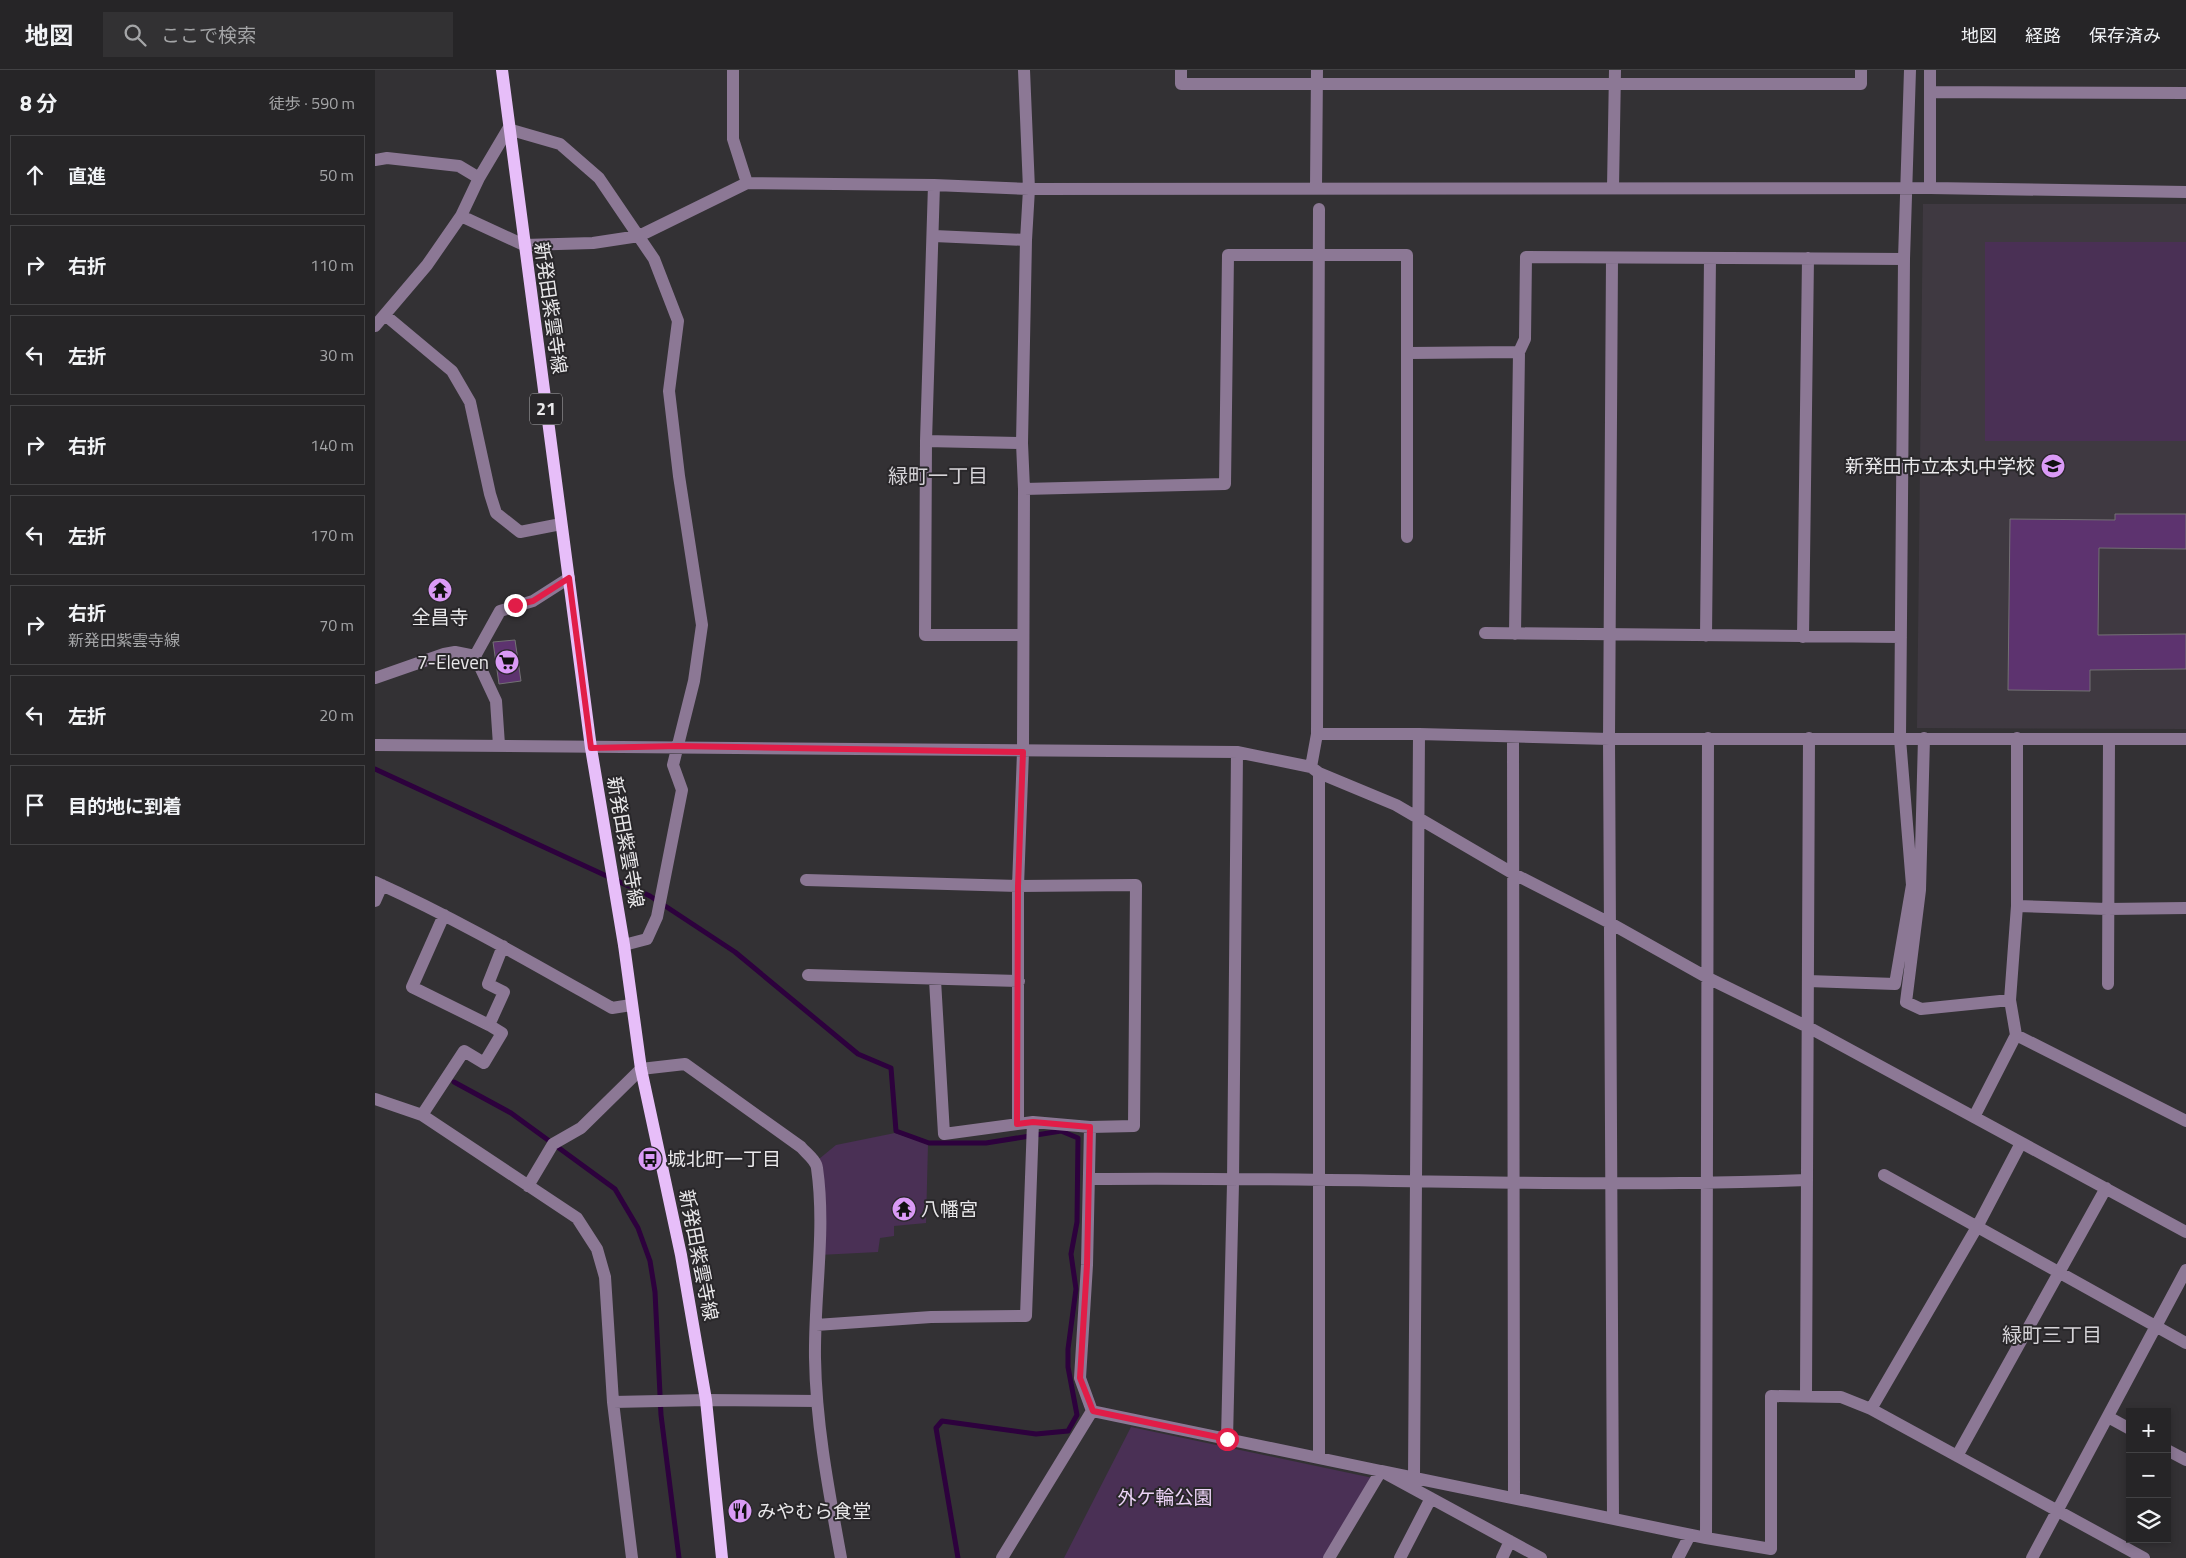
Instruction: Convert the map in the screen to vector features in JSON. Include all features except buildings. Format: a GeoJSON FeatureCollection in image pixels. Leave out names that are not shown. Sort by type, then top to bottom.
{"type":"FeatureCollection","features":[{"type":"Feature","properties":{"kind":"main road","name":"新発田紫雲寺線"},"geometry":{"type":"LineString","coordinates":[[502,70],[508,129],[591,748],[624,945],[641,1068],[681,1255],[706,1400],[722,1558]]}},
{"type":"Feature","properties":{"kind":"street"},"geometry":{"type":"LineString","coordinates":[[733,70],[733,139],[747,182]]}},
{"type":"Feature","properties":{"kind":"street"},"geometry":{"type":"LineString","coordinates":[[1017,1124],[1018,886],[1023,752],[1024,489],[1022,443],[1026,240],[1029,189],[1024,70]]}},
{"type":"Feature","properties":{"kind":"street"},"geometry":{"type":"LineString","coordinates":[[1181,70],[1181,84],[1317,85],[1861,84],[1861,70]]}},
{"type":"Feature","properties":{"kind":"street"},"geometry":{"type":"LineString","coordinates":[[1317,70],[1317,187]]}},
{"type":"Feature","properties":{"kind":"street"},"geometry":{"type":"LineString","coordinates":[[1613,188],[1613,85],[1615,70]]}},
{"type":"Feature","properties":{"kind":"street"},"geometry":{"type":"LineString","coordinates":[[1808,981],[1895,984],[1912,885],[1901,739],[1905,189],[1911,70]]}},
{"type":"Feature","properties":{"kind":"street"},"geometry":{"type":"LineString","coordinates":[[1930,70],[1931,188]]}},
{"type":"Feature","properties":{"kind":"street"},"geometry":{"type":"LineString","coordinates":[[1930,92],[2186,93]]}},
{"type":"Feature","properties":{"kind":"street"},"geometry":{"type":"LineString","coordinates":[[375,326],[427,264],[461,216],[479,178],[508,129],[560,144],[599,178],[655,259],[678,321],[669,391],[679,476],[702,625],[694,681],[673,765],[682,790],[657,918],[647,939],[624,945]]}},
{"type":"Feature","properties":{"kind":"street"},"geometry":{"type":"LineString","coordinates":[[375,160],[387,158],[459,166],[479,178]]}},
{"type":"Feature","properties":{"kind":"street"},"geometry":{"type":"LineString","coordinates":[[461,216],[524,245],[593,243],[639,236],[747,182],[934,184],[1029,189],[1317,187],[1931,188],[2186,192]]}},
{"type":"Feature","properties":{"kind":"street"},"geometry":{"type":"LineString","coordinates":[[934,184],[934,236],[926,441],[925,635],[1023,635]]}},
{"type":"Feature","properties":{"kind":"street"},"geometry":{"type":"LineString","coordinates":[[1319,209],[1317,734],[1315,770],[1319,1179],[1319,1458]]}},
{"type":"Feature","properties":{"kind":"street"},"geometry":{"type":"LineString","coordinates":[[934,236],[1026,240]]}},
{"type":"Feature","properties":{"kind":"street"},"geometry":{"type":"LineString","coordinates":[[1024,489],[1225,484],[1229,255],[1407,255],[1409,353],[1407,537]]}},
{"type":"Feature","properties":{"kind":"street"},"geometry":{"type":"LineString","coordinates":[[1515,634],[1519,352],[1525,339],[1527,257],[1904,259]]}},
{"type":"Feature","properties":{"kind":"street"},"geometry":{"type":"LineString","coordinates":[[1612,258],[1609,739],[1613,1518]]}},
{"type":"Feature","properties":{"kind":"street"},"geometry":{"type":"LineString","coordinates":[[1706,636],[1710,258]]}},
{"type":"Feature","properties":{"kind":"street"},"geometry":{"type":"LineString","coordinates":[[1803,636],[1808,258]]}},
{"type":"Feature","properties":{"kind":"street"},"geometry":{"type":"LineString","coordinates":[[385,315],[452,371],[460,382],[470,402],[490,494],[496,513],[520,532],[561,524]]}},
{"type":"Feature","properties":{"kind":"street"},"geometry":{"type":"LineString","coordinates":[[1409,353],[1519,352]]}},
{"type":"Feature","properties":{"kind":"street"},"geometry":{"type":"LineString","coordinates":[[926,441],[1022,443]]}},
{"type":"Feature","properties":{"kind":"street"},"geometry":{"type":"LineString","coordinates":[[475,656],[501,611],[533,601],[569,578]]}},
{"type":"Feature","properties":{"kind":"street"},"geometry":{"type":"LineString","coordinates":[[1485,632],[1515,634],[1901,637]]}},
{"type":"Feature","properties":{"kind":"street"},"geometry":{"type":"LineString","coordinates":[[375,678],[444,654],[455,652],[475,656]]}},
{"type":"Feature","properties":{"kind":"street"},"geometry":{"type":"LineString","coordinates":[[475,656],[496,700],[499,745]]}},
{"type":"Feature","properties":{"kind":"street"},"geometry":{"type":"LineString","coordinates":[[1317,734],[1419,734],[1609,739],[2186,739]]}},
{"type":"Feature","properties":{"kind":"street"},"geometry":{"type":"LineString","coordinates":[[1414,1477],[1419,734]]}},
{"type":"Feature","properties":{"kind":"street"},"geometry":{"type":"LineString","coordinates":[[1513,737],[1514,1498]]}},
{"type":"Feature","properties":{"kind":"street"},"geometry":{"type":"LineString","coordinates":[[1706,1538],[1708,738]]}},
{"type":"Feature","properties":{"kind":"street"},"geometry":{"type":"LineString","coordinates":[[1806,1395],[1809,738]]}},
{"type":"Feature","properties":{"kind":"street"},"geometry":{"type":"LineString","coordinates":[[1923,738],[1921,890],[1906,1002],[1921,1009],[2010,1000]]}},
{"type":"Feature","properties":{"kind":"street"},"geometry":{"type":"LineString","coordinates":[[1974,1117],[2016,1035],[2010,1000],[2017,906],[2017,738]]}},
{"type":"Feature","properties":{"kind":"street"},"geometry":{"type":"LineString","coordinates":[[2108,984],[2109,740]]}},
{"type":"Feature","properties":{"kind":"street"},"geometry":{"type":"LineString","coordinates":[[375,745],[499,745],[591,748],[678,746],[1023,752],[1237,752],[1315,770],[1396,805],[1514,874],[1610,923],[1708,978],[1808,1026],[2186,1232]]}},
{"type":"Feature","properties":{"kind":"street"},"geometry":{"type":"LineString","coordinates":[[1227,1439],[1233,1177],[1237,752]]}},
{"type":"Feature","properties":{"kind":"street"},"geometry":{"type":"LineString","coordinates":[[806,880],[1018,886],[1136,885],[1134,1126],[1090,1127],[1033,1122],[944,1134],[935,980]]}},
{"type":"Feature","properties":{"kind":"street"},"geometry":{"type":"LineString","coordinates":[[375,901],[379,884],[503,946],[612,1008],[631,1005]]}},
{"type":"Feature","properties":{"kind":"street"},"geometry":{"type":"LineString","coordinates":[[2017,906],[2107,909],[2186,908]]}},
{"type":"Feature","properties":{"kind":"street"},"geometry":{"type":"LineString","coordinates":[[422,1115],[464,1051],[483,1063],[502,1032],[412,988],[444,915]]}},
{"type":"Feature","properties":{"kind":"street"},"geometry":{"type":"LineString","coordinates":[[489,1025],[504,992],[488,984],[503,946]]}},
{"type":"Feature","properties":{"kind":"street"},"geometry":{"type":"LineString","coordinates":[[808,975],[1019,981]]}},
{"type":"Feature","properties":{"kind":"street"},"geometry":{"type":"LineString","coordinates":[[2016,1035],[2186,1121]]}},
{"type":"Feature","properties":{"kind":"street"},"geometry":{"type":"LineString","coordinates":[[528,1186],[553,1144],[581,1128],[641,1068],[685,1064],[801,1148],[817,1165],[820,1242],[815,1325],[817,1401],[828,1483],[841,1558]]}},
{"type":"Feature","properties":{"kind":"street"},"geometry":{"type":"LineString","coordinates":[[375,1099],[422,1115],[577,1218],[597,1248],[605,1277],[613,1402],[632,1558]]}},
{"type":"Feature","properties":{"kind":"street"},"geometry":{"type":"LineString","coordinates":[[815,1325],[931,1316],[1026,1316],[1033,1122]]}},
{"type":"Feature","properties":{"kind":"street"},"geometry":{"type":"LineString","coordinates":[[1090,1127],[1090,1179],[1080,1378],[1093,1411]]}},
{"type":"Feature","properties":{"kind":"street"},"geometry":{"type":"LineString","coordinates":[[1871,1409],[1977,1227],[2021,1143]]}},
{"type":"Feature","properties":{"kind":"street"},"geometry":{"type":"LineString","coordinates":[[1884,1175],[2186,1343]]}},
{"type":"Feature","properties":{"kind":"street"},"geometry":{"type":"LineString","coordinates":[[1090,1179],[1233,1177],[1707,1184],[1807,1180]]}},
{"type":"Feature","properties":{"kind":"street"},"geometry":{"type":"LineString","coordinates":[[1957,1456],[2106,1188]]}},
{"type":"Feature","properties":{"kind":"street"},"geometry":{"type":"LineString","coordinates":[[2032,1558],[2186,1270]]}},
{"type":"Feature","properties":{"kind":"street"},"geometry":{"type":"LineString","coordinates":[[1093,1411],[1690,1535],[1771,1550],[1771,1396],[1841,1396],[1871,1409],[2144,1558]]}},
{"type":"Feature","properties":{"kind":"street"},"geometry":{"type":"LineString","coordinates":[[613,1402],[706,1400],[817,1401]]}},
{"type":"Feature","properties":{"kind":"street"},"geometry":{"type":"LineString","coordinates":[[1002,1558],[1093,1411]]}},
{"type":"Feature","properties":{"kind":"street"},"geometry":{"type":"LineString","coordinates":[[2108,1417],[2126,1427]]}},
{"type":"Feature","properties":{"kind":"street"},"geometry":{"type":"LineString","coordinates":[[2171,1452],[2186,1460]]}},
{"type":"Feature","properties":{"kind":"street"},"geometry":{"type":"LineString","coordinates":[[1381,1470],[1541,1558]]}},
{"type":"Feature","properties":{"kind":"street"},"geometry":{"type":"LineString","coordinates":[[1329,1558],[1381,1470]]}},
{"type":"Feature","properties":{"kind":"street"},"geometry":{"type":"LineString","coordinates":[[1400,1558],[1431,1498]]}},
{"type":"Feature","properties":{"kind":"street"},"geometry":{"type":"LineString","coordinates":[[1678,1558],[1690,1535]]}},
{"type":"Feature","properties":{"kind":"street"},"geometry":{"type":"LineString","coordinates":[[1502,1558],[1510,1541]]}},
{"type":"Feature","properties":{"kind":"shaded area","name":"新発田市立本丸中学校"},"geometry":{"type":"Polygon","coordinates":[[[1923,204],[2186,204],[2186,729],[1917,728],[1923,204]]]}},
{"type":"Feature","properties":{"kind":"green space"},"geometry":{"type":"Polygon","coordinates":[[[1985,242],[2186,242],[2186,441],[1985,441],[1985,242]]]}},
{"type":"Feature","properties":{"kind":"green space"},"geometry":{"type":"Polygon","coordinates":[[[895,1133],[928,1144],[926,1223],[894,1226],[894,1236],[880,1238],[878,1252],[819,1255],[819,1159],[836,1145],[895,1133]]]}},
{"type":"Feature","properties":{"kind":"green space","name":"外ケ輪公園"},"geometry":{"type":"Polygon","coordinates":[[[1131,1427],[1373,1478],[1329,1558],[1064,1558],[1131,1427]]]}},
{"type":"Feature","properties":{"kind":"waterway"},"geometry":{"type":"LineString","coordinates":[[375,769],[650,896],[735,952],[858,1054],[891,1068],[896,1131],[929,1143],[986,1143],[1061,1131],[1078,1138],[1077,1222],[1071,1254],[1076,1289],[1068,1349],[1068,1367],[1077,1415],[1068,1431],[1036,1434],[942,1421],[936,1428],[958,1558]]}},
{"type":"Feature","properties":{"kind":"waterway"},"geometry":{"type":"LineString","coordinates":[[454,1082],[511,1113],[615,1189],[638,1228],[650,1261],[655,1292],[661,1415],[679,1558]]}},
{"type":"Feature","properties":{"kind":"place","name":"新発田市立本丸中学校"},"geometry":{"type":"Point","coordinates":[2053,466]}},
{"type":"Feature","properties":{"kind":"place","name":"全昌寺"},"geometry":{"type":"Point","coordinates":[440,590]}},
{"type":"Feature","properties":{"kind":"place","name":"7-Eleven"},"geometry":{"type":"Point","coordinates":[507,662]}},
{"type":"Feature","properties":{"kind":"place","name":"城北町一丁目"},"geometry":{"type":"Point","coordinates":[650,1159]}},
{"type":"Feature","properties":{"kind":"place","name":"八幡宮"},"geometry":{"type":"Point","coordinates":[904,1209]}},
{"type":"Feature","properties":{"kind":"place","name":"みやむら食堂"},"geometry":{"type":"Point","coordinates":[740,1511]}},
{"type":"Feature","properties":{"kind":"district","name":"緑町一丁目"},"geometry":{"type":"Point","coordinates":[938,476]}},
{"type":"Feature","properties":{"kind":"district","name":"緑町三丁目"},"geometry":{"type":"Point","coordinates":[2052,1335]}},
{"type":"Feature","properties":{"kind":"route"},"geometry":{"type":"LineString","coordinates":[[515,605],[533,601],[569,578],[591,748],[678,746],[1023,752],[1018,886],[1017,1124],[1033,1122],[1090,1127],[1087,1265],[1080,1378],[1093,1411],[1227,1439]]}}]}
